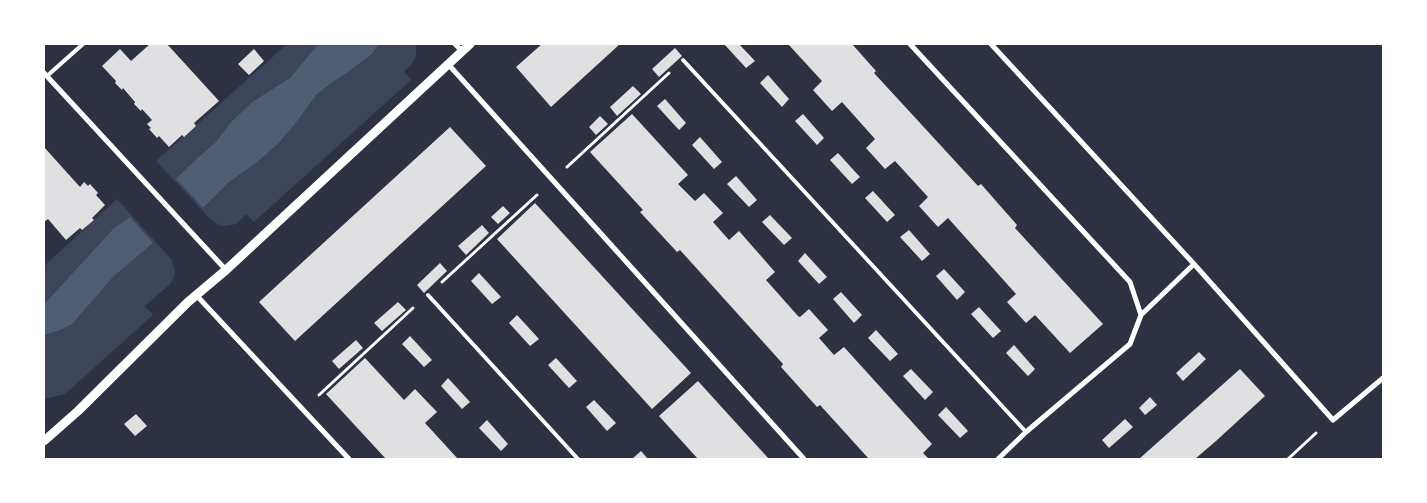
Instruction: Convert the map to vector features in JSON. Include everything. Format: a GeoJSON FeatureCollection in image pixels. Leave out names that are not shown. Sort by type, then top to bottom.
{"type":"FeatureCollection","features":[{"type":"Feature","properties":{"kind":"street"},"geometry":{"type":"LineString","coordinates":[[455,44],[462,51]]}},
{"type":"Feature","properties":{"kind":"street"},"geometry":{"type":"LineString","coordinates":[[44,441],[78,411],[188,302],[226,270],[470,44]]}},
{"type":"Feature","properties":{"kind":"street"},"geometry":{"type":"LineString","coordinates":[[910,44],[1130,282],[1141,316]]}},
{"type":"Feature","properties":{"kind":"street"},"geometry":{"type":"LineString","coordinates":[[991,44],[1194,264],[1333,420],[1383,378]]}},
{"type":"Feature","properties":{"kind":"street"},"geometry":{"type":"LineString","coordinates":[[448,64],[804,459]]}},
{"type":"Feature","properties":{"kind":"street"},"geometry":{"type":"LineString","coordinates":[[45,75],[226,270]]}},
{"type":"Feature","properties":{"kind":"street"},"geometry":{"type":"LineString","coordinates":[[998,459],[1026,432],[1130,344],[1141,316],[1194,264]]}},
{"type":"Feature","properties":{"kind":"street"},"geometry":{"type":"LineString","coordinates":[[197,296],[349,459]]}},
{"type":"Feature","properties":{"kind":"lane"},"geometry":{"type":"LineString","coordinates":[[45,75],[83,44]]}},
{"type":"Feature","properties":{"kind":"lane"},"geometry":{"type":"LineString","coordinates":[[683,60],[1026,432]]}},
{"type":"Feature","properties":{"kind":"lane"},"geometry":{"type":"LineString","coordinates":[[428,295],[578,459]]}},
{"type":"Feature","properties":{"kind":"path"},"geometry":{"type":"LineString","coordinates":[[303,409],[683,60]]}},
{"type":"Feature","properties":{"kind":"path"},"geometry":{"type":"LineString","coordinates":[[1288,459],[1333,420]]}},
{"type":"Feature","properties":{"kind":"shaded area"},"geometry":{"type":"Polygon","coordinates":[[[287,44],[318,44],[290,78],[252,102],[231,122],[215,143],[177,179],[203,208],[228,183],[278,144],[317,94],[372,54],[379,44],[416,44],[416,56],[411,65],[404,71],[411,80],[254,222],[246,214],[238,223],[224,226],[219,225],[210,219],[156,161],[287,44]]]}},
{"type":"Feature","properties":{"kind":"shaded area"},"geometry":{"type":"Polygon","coordinates":[[[318,44],[379,44],[372,54],[317,94],[278,144],[228,183],[203,208],[176,179],[215,143],[231,122],[252,102],[290,78],[318,44]]]}},
{"type":"Feature","properties":{"kind":"shaded area"},"geometry":{"type":"Polygon","coordinates":[[[117,199],[172,260],[175,271],[174,277],[170,284],[145,306],[153,315],[65,394],[44,399],[44,335],[58,331],[114,276],[152,243],[129,218],[114,228],[44,304],[44,266],[117,199]]]}},
{"type":"Feature","properties":{"kind":"shaded area"},"geometry":{"type":"Polygon","coordinates":[[[130,217],[153,243],[114,276],[72,324],[44,335],[44,304],[114,228],[130,217]]]}},
{"type":"Feature","properties":{"kind":"building"},"geometry":{"type":"Polygon","coordinates":[[[150,44],[167,44],[219,101],[194,123],[196,126],[169,147],[149,129],[151,128],[147,124],[152,120],[142,109],[141,111],[134,104],[135,102],[123,88],[122,90],[115,83],[116,81],[102,66],[120,49],[131,61],[150,44]]]}},
{"type":"Feature","properties":{"kind":"building"},"geometry":{"type":"Polygon","coordinates":[[[542,44],[620,44],[551,107],[516,67],[542,44]]]}},
{"type":"Feature","properties":{"kind":"building"},"geometry":{"type":"Polygon","coordinates":[[[724,44],[739,44],[755,61],[746,68],[724,44]]]}},
{"type":"Feature","properties":{"kind":"building"},"geometry":{"type":"Polygon","coordinates":[[[788,44],[852,44],[876,71],[874,73],[978,186],[981,184],[1017,225],[1015,228],[1103,324],[1070,353],[1035,315],[1026,323],[1007,302],[1016,294],[948,218],[938,227],[919,206],[928,197],[895,161],[885,169],[866,148],[875,139],[842,102],[832,111],[813,90],[822,81],[788,44]]]}},
{"type":"Feature","properties":{"kind":"building"},"geometry":{"type":"Polygon","coordinates":[[[675,48],[682,56],[659,77],[652,69],[675,48]]]}},
{"type":"Feature","properties":{"kind":"building"},"geometry":{"type":"Polygon","coordinates":[[[254,49],[264,61],[249,75],[238,64],[254,49]]]}},
{"type":"Feature","properties":{"kind":"building"},"geometry":{"type":"Polygon","coordinates":[[[768,75],[789,99],[782,107],[760,83],[768,75]]]}},
{"type":"Feature","properties":{"kind":"building"},"geometry":{"type":"Polygon","coordinates":[[[633,86],[641,94],[617,116],[610,107],[633,86]]]}},
{"type":"Feature","properties":{"kind":"building"},"geometry":{"type":"Polygon","coordinates":[[[665,99],[686,123],[679,130],[657,106],[665,99]]]}},
{"type":"Feature","properties":{"kind":"building"},"geometry":{"type":"Polygon","coordinates":[[[632,114],[688,175],[678,184],[695,201],[704,193],[723,213],[713,222],[729,240],[739,231],[775,272],[766,280],[798,316],[800,317],[809,309],[828,330],[819,338],[834,355],[844,347],[932,444],[923,453],[929,459],[869,459],[820,405],[817,407],[781,367],[783,364],[680,250],[677,252],[640,212],[643,210],[590,152],[632,114]]]}},
{"type":"Feature","properties":{"kind":"building"},"geometry":{"type":"Polygon","coordinates":[[[803,114],[824,138],[817,145],[795,121],[803,114]]]}},
{"type":"Feature","properties":{"kind":"building"},"geometry":{"type":"Polygon","coordinates":[[[600,116],[608,124],[596,135],[589,127],[600,116]]]}},
{"type":"Feature","properties":{"kind":"building"},"geometry":{"type":"Polygon","coordinates":[[[450,127],[486,166],[295,341],[259,302],[450,127]]]}},
{"type":"Feature","properties":{"kind":"building"},"geometry":{"type":"Polygon","coordinates":[[[700,137],[722,162],[714,169],[692,145],[700,137]]]}},
{"type":"Feature","properties":{"kind":"building"},"geometry":{"type":"Polygon","coordinates":[[[44,147],[80,187],[84,182],[88,186],[90,184],[98,193],[96,195],[105,205],[92,218],[94,220],[82,230],[80,228],[66,240],[48,219],[44,222],[44,147]]]}},
{"type":"Feature","properties":{"kind":"building"},"geometry":{"type":"Polygon","coordinates":[[[838,153],[860,177],[852,184],[830,160],[838,153]]]}},
{"type":"Feature","properties":{"kind":"building"},"geometry":{"type":"Polygon","coordinates":[[[736,176],[757,200],[749,207],[727,184],[736,176]]]}},
{"type":"Feature","properties":{"kind":"building"},"geometry":{"type":"Polygon","coordinates":[[[873,191],[895,215],[887,222],[865,198],[873,191]]]}},
{"type":"Feature","properties":{"kind":"building"},"geometry":{"type":"Polygon","coordinates":[[[535,203],[691,373],[652,409],[497,239],[535,203]]]}},
{"type":"Feature","properties":{"kind":"building"},"geometry":{"type":"Polygon","coordinates":[[[503,206],[510,213],[498,224],[491,217],[503,206]]]}},
{"type":"Feature","properties":{"kind":"building"},"geometry":{"type":"Polygon","coordinates":[[[770,215],[792,238],[784,245],[762,222],[770,215]]]}},
{"type":"Feature","properties":{"kind":"building"},"geometry":{"type":"Polygon","coordinates":[[[482,225],[489,233],[466,255],[458,246],[482,225]]]}},
{"type":"Feature","properties":{"kind":"building"},"geometry":{"type":"Polygon","coordinates":[[[909,230],[930,254],[922,261],[900,237],[909,230]]]}},
{"type":"Feature","properties":{"kind":"building"},"geometry":{"type":"Polygon","coordinates":[[[805,253],[827,277],[819,284],[798,261],[805,253]]]}},
{"type":"Feature","properties":{"kind":"building"},"geometry":{"type":"Polygon","coordinates":[[[440,263],[447,271],[424,293],[417,285],[440,263]]]}},
{"type":"Feature","properties":{"kind":"building"},"geometry":{"type":"Polygon","coordinates":[[[944,269],[965,292],[957,300],[936,276],[944,269]]]}},
{"type":"Feature","properties":{"kind":"building"},"geometry":{"type":"Polygon","coordinates":[[[479,273],[501,297],[492,304],[471,281],[479,273]]]}},
{"type":"Feature","properties":{"kind":"building"},"geometry":{"type":"Polygon","coordinates":[[[841,292],[862,315],[854,323],[833,299],[841,292]]]}},
{"type":"Feature","properties":{"kind":"building"},"geometry":{"type":"Polygon","coordinates":[[[398,302],[406,310],[382,331],[374,323],[398,302]]]}},
{"type":"Feature","properties":{"kind":"building"},"geometry":{"type":"Polygon","coordinates":[[[979,307],[1001,331],[993,338],[971,314],[979,307]]]}},
{"type":"Feature","properties":{"kind":"building"},"geometry":{"type":"Polygon","coordinates":[[[517,315],[539,339],[530,346],[509,323],[517,315]]]}},
{"type":"Feature","properties":{"kind":"building"},"geometry":{"type":"Polygon","coordinates":[[[876,330],[898,354],[890,361],[868,338],[876,330]]]}},
{"type":"Feature","properties":{"kind":"building"},"geometry":{"type":"Polygon","coordinates":[[[410,336],[432,360],[424,367],[402,344],[410,336]]]}},
{"type":"Feature","properties":{"kind":"building"},"geometry":{"type":"Polygon","coordinates":[[[356,340],[363,348],[339,369],[332,361],[356,340]]]}},
{"type":"Feature","properties":{"kind":"building"},"geometry":{"type":"Polygon","coordinates":[[[1014,345],[1035,369],[1028,376],[1006,353],[1014,345]]]}},
{"type":"Feature","properties":{"kind":"building"},"geometry":{"type":"Polygon","coordinates":[[[1199,352],[1206,359],[1183,381],[1176,373],[1199,352]]]}},
{"type":"Feature","properties":{"kind":"building"},"geometry":{"type":"Polygon","coordinates":[[[365,358],[404,400],[415,389],[437,412],[425,423],[458,459],[386,459],[326,394],[365,358]]]}},
{"type":"Feature","properties":{"kind":"building"},"geometry":{"type":"Polygon","coordinates":[[[556,358],[577,381],[569,388],[548,365],[556,358]]]}},
{"type":"Feature","properties":{"kind":"building"},"geometry":{"type":"Polygon","coordinates":[[[911,369],[933,392],[925,400],[903,376],[911,369]]]}},
{"type":"Feature","properties":{"kind":"building"},"geometry":{"type":"Polygon","coordinates":[[[1240,369],[1265,396],[1216,441],[1195,459],[1139,459],[1240,369]]]}},
{"type":"Feature","properties":{"kind":"building"},"geometry":{"type":"Polygon","coordinates":[[[448,378],[470,402],[462,409],[441,386],[448,378]]]}},
{"type":"Feature","properties":{"kind":"building"},"geometry":{"type":"Polygon","coordinates":[[[698,381],[769,459],[698,459],[659,416],[698,381]]]}},
{"type":"Feature","properties":{"kind":"building"},"geometry":{"type":"Polygon","coordinates":[[[1150,397],[1157,405],[1145,415],[1139,408],[1150,397]]]}},
{"type":"Feature","properties":{"kind":"building"},"geometry":{"type":"Polygon","coordinates":[[[594,400],[616,423],[607,431],[586,407],[594,400]]]}},
{"type":"Feature","properties":{"kind":"building"},"geometry":{"type":"Polygon","coordinates":[[[946,407],[968,431],[960,438],[938,415],[946,407]]]}},
{"type":"Feature","properties":{"kind":"building"},"geometry":{"type":"Polygon","coordinates":[[[136,414],[147,426],[135,436],[124,424],[136,414]]]}},
{"type":"Feature","properties":{"kind":"building"},"geometry":{"type":"Polygon","coordinates":[[[1125,419],[1133,427],[1109,448],[1102,440],[1125,419]]]}},
{"type":"Feature","properties":{"kind":"building"},"geometry":{"type":"Polygon","coordinates":[[[487,420],[508,444],[501,451],[479,428],[487,420]]]}},
{"type":"Feature","properties":{"kind":"building"},"geometry":{"type":"Polygon","coordinates":[[[641,451],[648,459],[632,459],[641,451]]]}}]}
